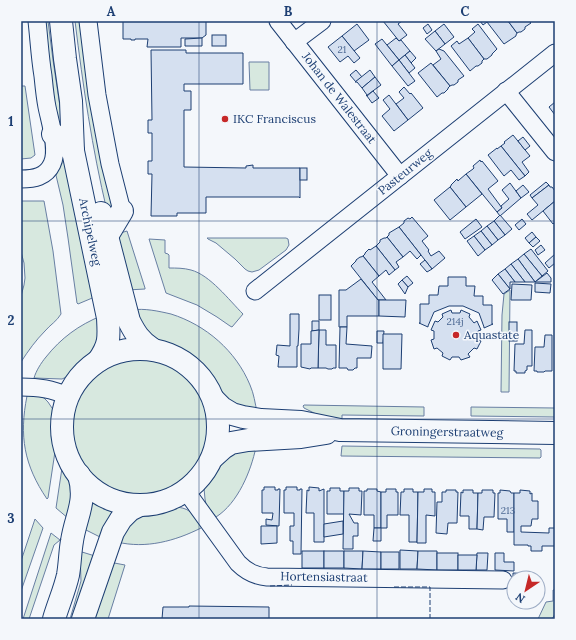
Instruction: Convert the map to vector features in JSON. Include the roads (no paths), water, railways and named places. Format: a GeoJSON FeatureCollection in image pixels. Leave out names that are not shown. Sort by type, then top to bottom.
{"type":"FeatureCollection","features":[{"type":"Feature","properties":{"kind":"main road","name":"Archipelweg"},"geometry":{"type":"LineString","coordinates":[[61,21],[65,59],[72,101],[92,170],[128,321],[137,336],[144,344],[152,349]]}},
{"type":"Feature","properties":{"kind":"main road","name":"Archipelweg"},"geometry":{"type":"LineString","coordinates":[[72,101],[73,150],[108,318],[108,342],[99,360]]}},
{"type":"Feature","properties":{"kind":"main road"},"geometry":{"type":"LineString","coordinates":[[53,134],[73,150]]}},
{"type":"Feature","properties":{"kind":"main road"},"geometry":{"type":"LineString","coordinates":[[107,236],[122,211]]}},
{"type":"Feature","properties":{"kind":"main road"},"geometry":{"type":"LineString","coordinates":[[129,348],[152,349],[166,352],[184,361],[198,373],[209,388],[216,406],[219,425],[218,444],[211,462],[201,478],[186,491],[170,500],[152,504],[133,505],[114,501],[97,493],[79,475],[72,465],[64,447],[62,428],[63,410],[70,392],[80,376],[94,363],[110,354],[129,348]]}},
{"type":"Feature","properties":{"kind":"main road","name":"Groningerstraatweg"},"geometry":{"type":"LineString","coordinates":[[214,400],[222,408],[232,414],[243,417],[261,420],[301,422],[340,430],[555,433]]}},
{"type":"Feature","properties":{"kind":"main road","name":"Groningerstraatweg"},"geometry":{"type":"LineString","coordinates":[[213,457],[231,443],[248,440],[302,437],[340,430]]}},
{"type":"Feature","properties":{"kind":"main road"},"geometry":{"type":"LineString","coordinates":[[54,619],[68,576],[72,540],[80,508],[82,485],[79,475]]}},
{"type":"Feature","properties":{"kind":"main road"},"geometry":{"type":"LineString","coordinates":[[83,619],[112,532],[130,510],[140,505]]}},
{"type":"Feature","properties":{"kind":"street"},"geometry":{"type":"LineString","coordinates":[[21,179],[32,179],[44,175],[53,163],[55,155],[53,134],[42,76],[37,21]]}},
{"type":"Feature","properties":{"kind":"street"},"geometry":{"type":"LineString","coordinates":[[88,21],[97,95],[110,164],[122,211]]}},
{"type":"Feature","properties":{"kind":"street","name":"Johan de Walestraat"},"geometry":{"type":"LineString","coordinates":[[278,21],[400,176]]}},
{"type":"Feature","properties":{"kind":"street"},"geometry":{"type":"LineString","coordinates":[[294,42],[322,21]]}},
{"type":"Feature","properties":{"kind":"street","name":"Pasteurweg"},"geometry":{"type":"LineString","coordinates":[[255,291],[555,53]]}},
{"type":"Feature","properties":{"kind":"street"},"geometry":{"type":"LineString","coordinates":[[506,91],[555,152]]}},
{"type":"Feature","properties":{"kind":"street"},"geometry":{"type":"LineString","coordinates":[[21,387],[42,387],[68,396]]}},
{"type":"Feature","properties":{"kind":"street","name":"Hortensiastraat"},"geometry":{"type":"LineString","coordinates":[[186,491],[238,563],[245,570],[254,575],[267,577],[502,580]]}},
{"type":"Feature","properties":{"kind":"place","name":"IKC Franciscus"},"geometry":{"type":"Point","coordinates":[225,119]}},
{"type":"Feature","properties":{"kind":"place","name":"Aquastate"},"geometry":{"type":"Point","coordinates":[456,335]}}]}
